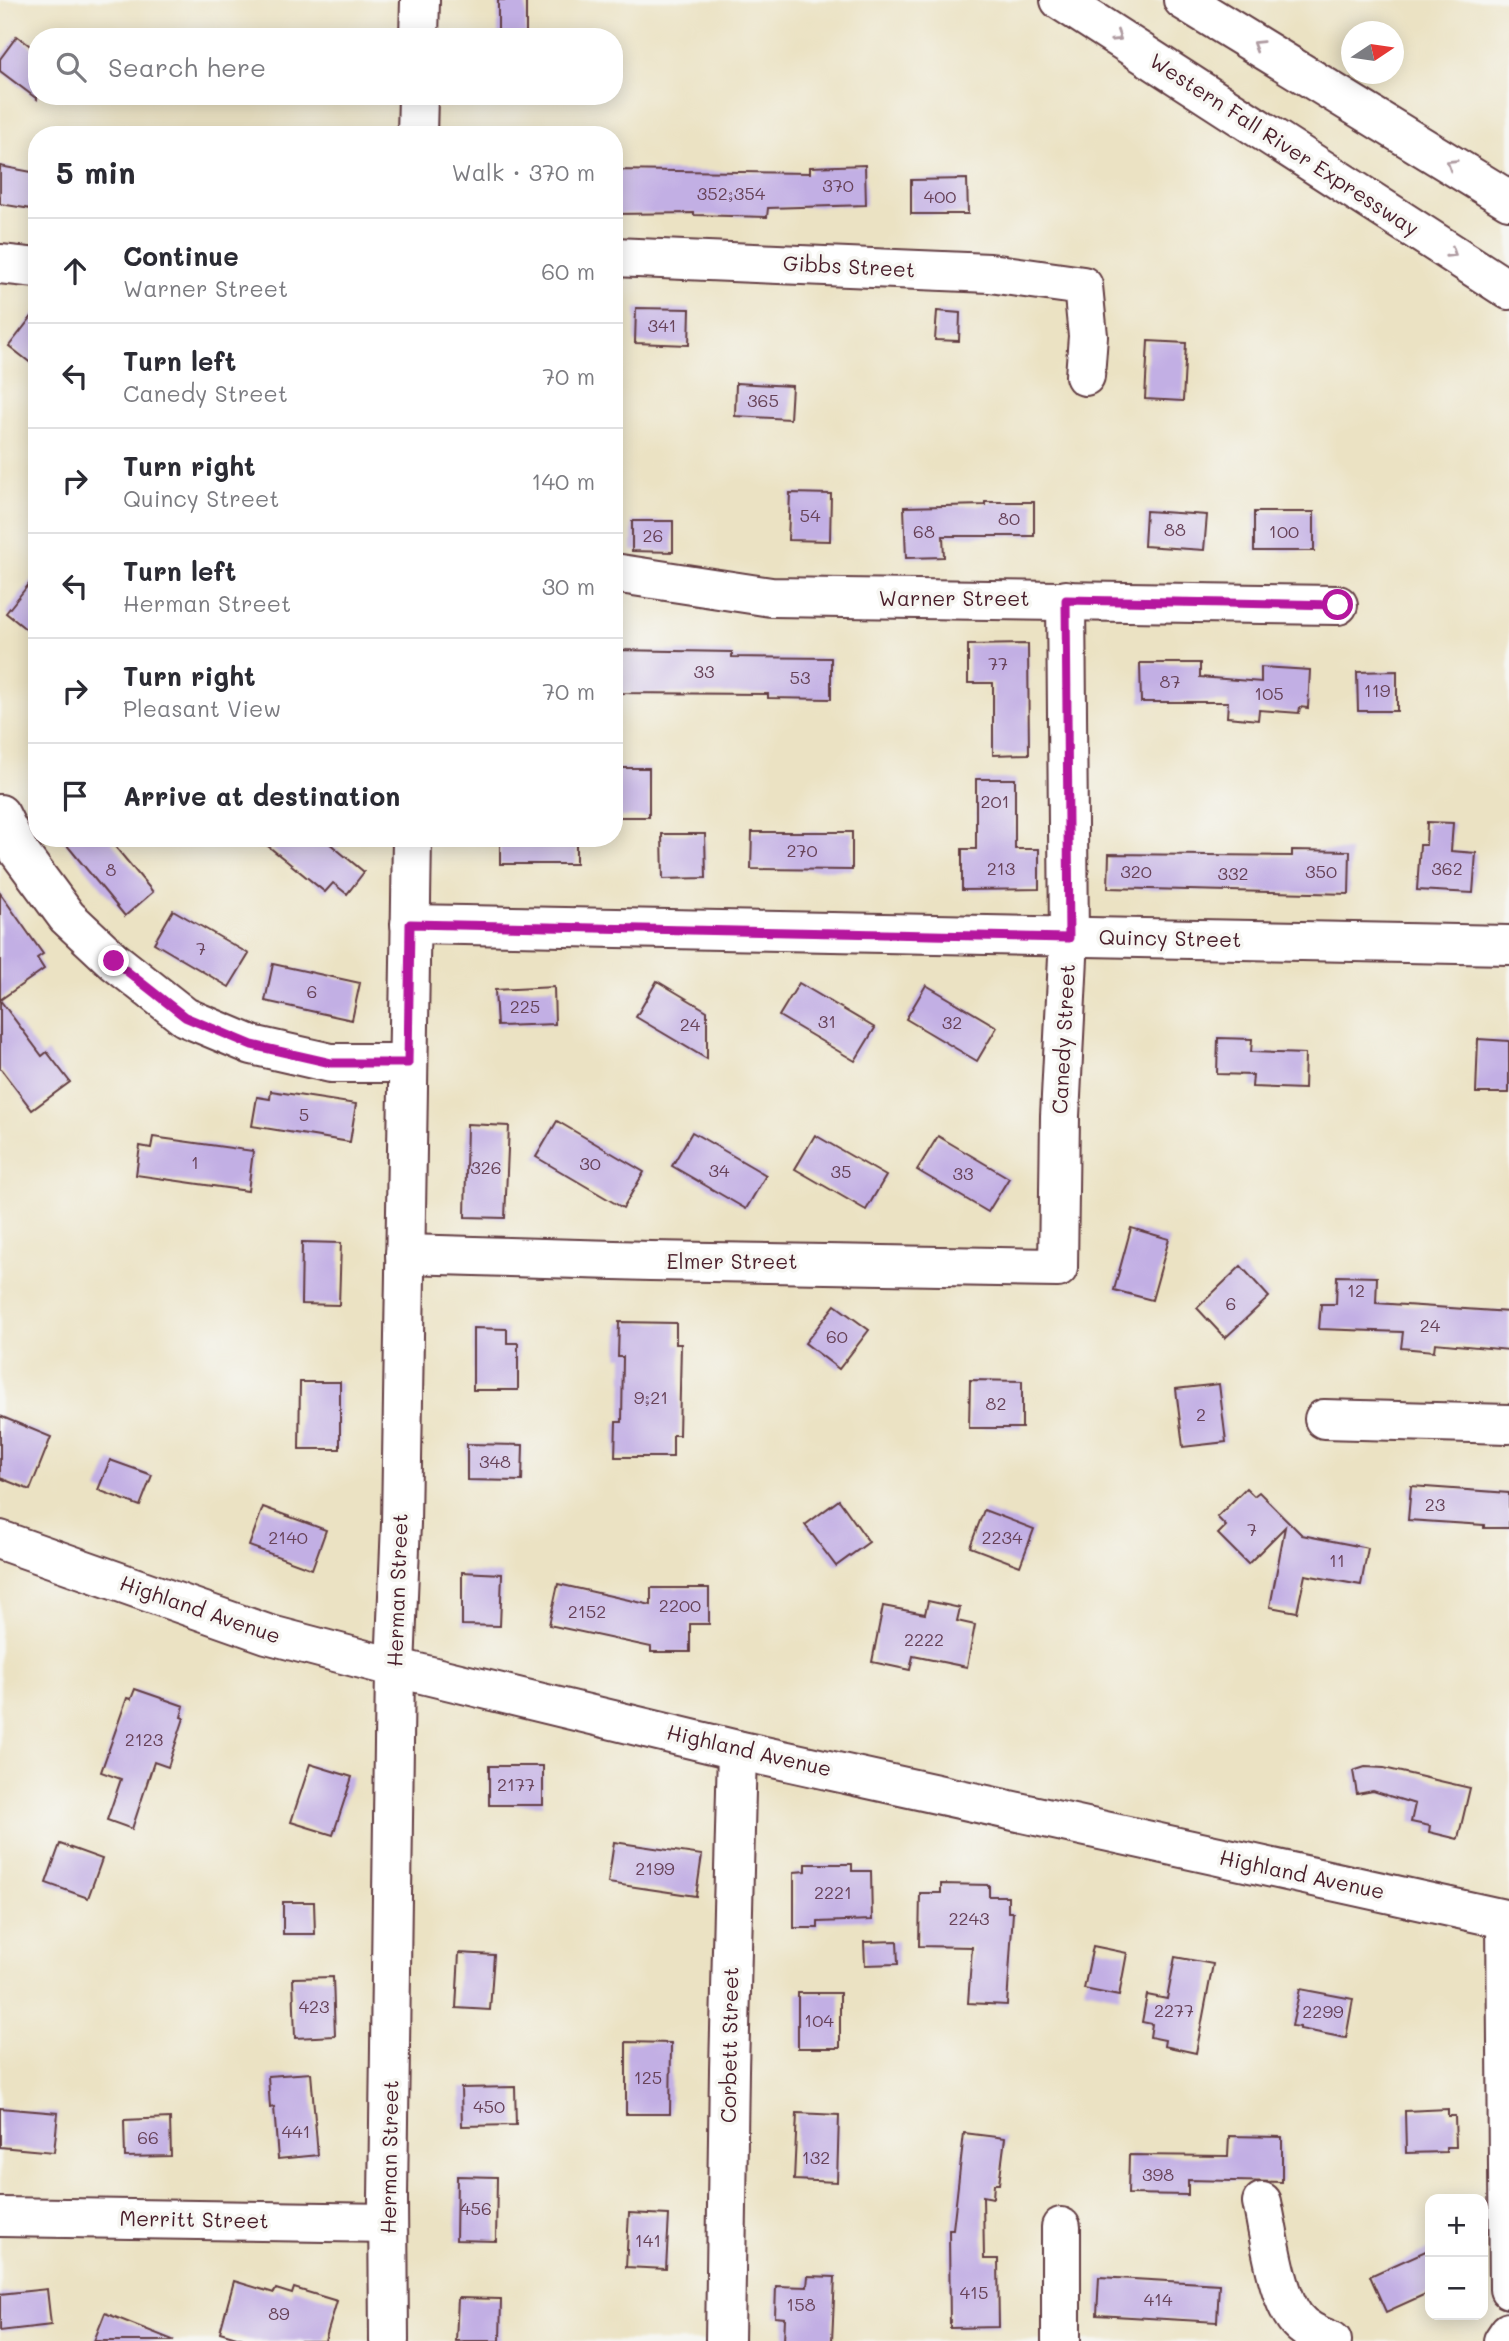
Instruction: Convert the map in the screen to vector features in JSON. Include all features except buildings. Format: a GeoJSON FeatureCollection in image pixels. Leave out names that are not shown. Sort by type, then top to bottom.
{"type":"FeatureCollection","features":[{"type":"Feature","properties":{"kind":"main road"},"geometry":{"type":"LineString","coordinates":[[419,28],[420,0]]}},
{"type":"Feature","properties":{"kind":"main road","name":"Western Fall River Expressway"},"geometry":{"type":"LineString","coordinates":[[1060,0],[1509,290]]}},
{"type":"Feature","properties":{"kind":"main road"},"geometry":{"type":"LineString","coordinates":[[1183,0],[1509,200]]}},
{"type":"Feature","properties":{"kind":"main road"},"geometry":{"type":"LineString","coordinates":[[417,126],[418,105]]}},
{"type":"Feature","properties":{"kind":"main road","name":"Gibbs Street"},"geometry":{"type":"LineString","coordinates":[[623,257],[990,273],[1083,286],[1088,336],[1085,376]]}},
{"type":"Feature","properties":{"kind":"main road"},"geometry":{"type":"LineString","coordinates":[[0,264],[28,267]]}},
{"type":"Feature","properties":{"kind":"main road","name":"Warner Street"},"geometry":{"type":"LineString","coordinates":[[623,574],[771,597],[1338,605]]}},
{"type":"Feature","properties":{"kind":"main road","name":"Canedy Street"},"geometry":{"type":"LineString","coordinates":[[1058,1268],[1060,1116],[1069,938],[1066,600]]}},
{"type":"Feature","properties":{"kind":"main road"},"geometry":{"type":"LineString","coordinates":[[0,814],[19,852],[67,917],[114,961],[185,1017],[252,1045],[331,1063],[408,1063]]}},
{"type":"Feature","properties":{"kind":"main road","name":"Herman Street"},"geometry":{"type":"LineString","coordinates":[[390,2341],[388,2223],[395,1668],[401,1510],[412,847]]}},
{"type":"Feature","properties":{"kind":"main road","name":"Quincy Street"},"geometry":{"type":"LineString","coordinates":[[410,924],[1509,945]]}},
{"type":"Feature","properties":{"kind":"main road","name":"Elmer Street"},"geometry":{"type":"LineString","coordinates":[[405,1254],[1058,1268]]}},
{"type":"Feature","properties":{"kind":"main road"},"geometry":{"type":"LineString","coordinates":[[1324,1419],[1509,1424]]}},
{"type":"Feature","properties":{"kind":"main road","name":"Highland Avenue"},"geometry":{"type":"LineString","coordinates":[[0,1540],[267,1634],[395,1668],[737,1749],[1508,1920]]}},
{"type":"Feature","properties":{"kind":"main road","name":"Corbett Street"},"geometry":{"type":"LineString","coordinates":[[725,2341],[737,1749]]}},
{"type":"Feature","properties":{"kind":"main road"},"geometry":{"type":"LineString","coordinates":[[1508,1920],[1509,2289]]}},
{"type":"Feature","properties":{"kind":"main road"},"geometry":{"type":"LineString","coordinates":[[1262,2202],[1287,2305],[1295,2319],[1310,2331],[1332,2341]]}},
{"type":"Feature","properties":{"kind":"main road","name":"Merritt Street"},"geometry":{"type":"LineString","coordinates":[[0,2217],[388,2223]]}},
{"type":"Feature","properties":{"kind":"main road"},"geometry":{"type":"LineString","coordinates":[[1061,2227],[1061,2341]]}},
{"type":"Feature","properties":{"kind":"main road"},"geometry":{"type":"LineString","coordinates":[[1503,2341],[1509,2332]]}},
{"type":"Feature","properties":{"kind":"route"},"geometry":{"type":"LineString","coordinates":[[114,961],[185,1017],[252,1045],[331,1063],[408,1063],[410,924],[1069,938],[1066,600],[1338,605]]}}]}
